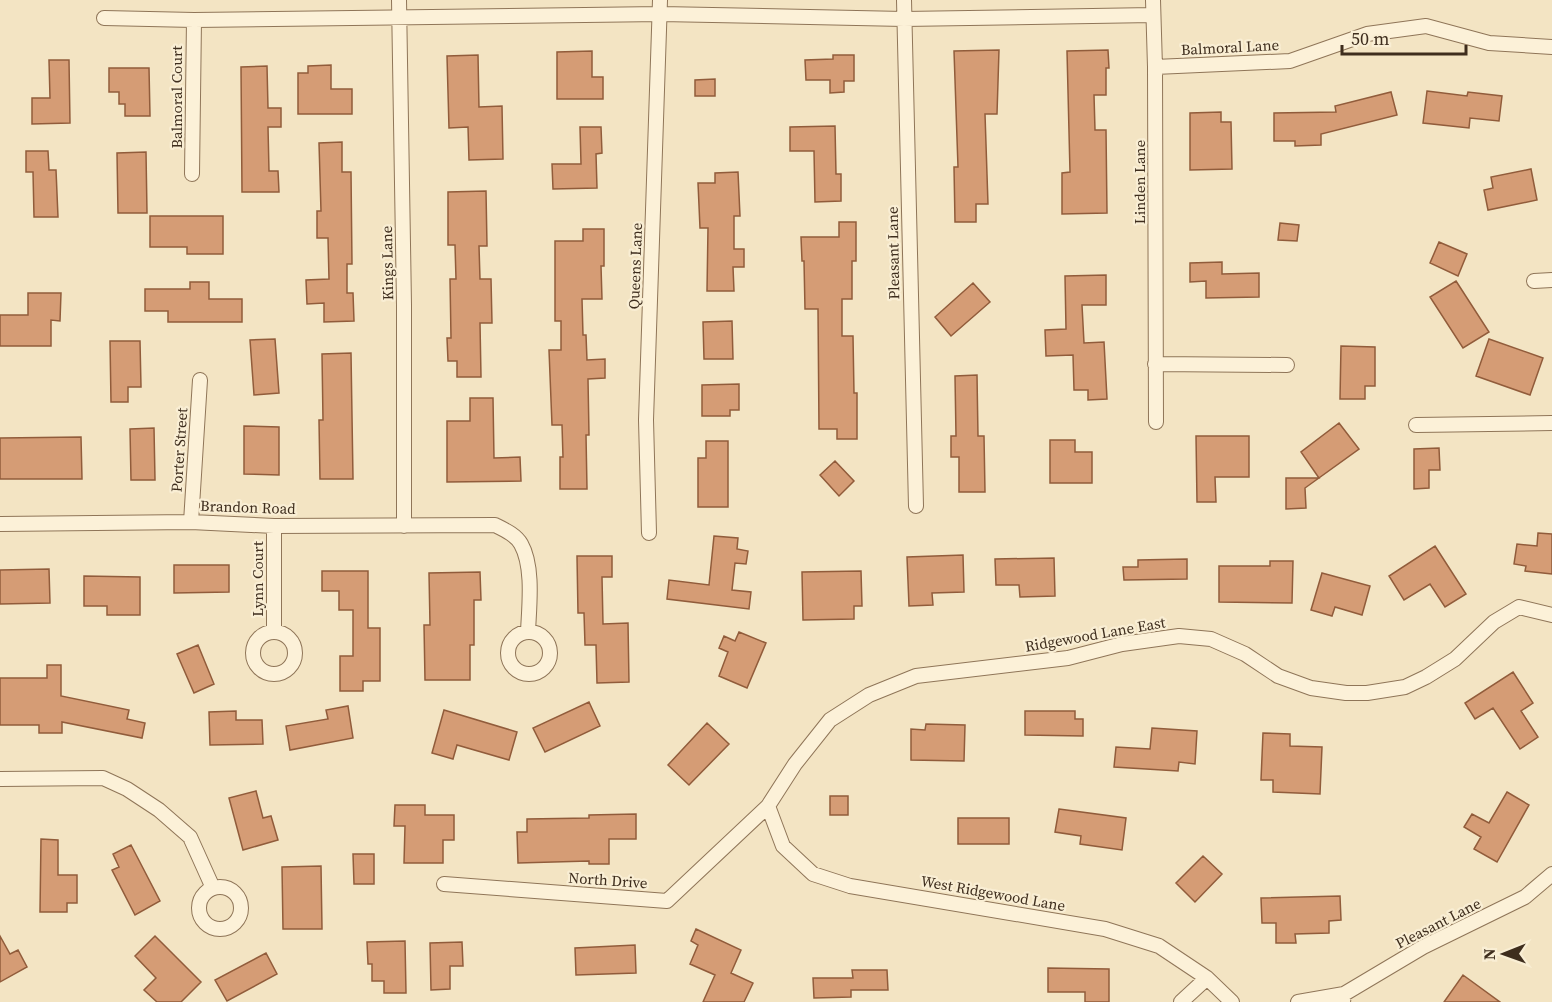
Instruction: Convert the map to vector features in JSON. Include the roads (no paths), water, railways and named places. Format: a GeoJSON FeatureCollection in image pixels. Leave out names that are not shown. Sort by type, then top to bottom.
{"type":"FeatureCollection","features":[{"type":"Feature","properties":{"kind":"street","name":"Kings Lane"},"geometry":{"type":"LineString","coordinates":[[399,0],[404,305],[404,526]]}},
{"type":"Feature","properties":{"kind":"street","name":"Queens Lane"},"geometry":{"type":"LineString","coordinates":[[649,533],[646,420],[660,0]]}},
{"type":"Feature","properties":{"kind":"street","name":"Pleasant Lane"},"geometry":{"type":"LineString","coordinates":[[904,0],[916,506]]}},
{"type":"Feature","properties":{"kind":"street","name":"Linden Lane"},"geometry":{"type":"LineString","coordinates":[[1153,0],[1156,422]]}},
{"type":"Feature","properties":{"kind":"street"},"geometry":{"type":"LineString","coordinates":[[104,18],[194,20],[661,14],[904,19],[1153,15]]}},
{"type":"Feature","properties":{"kind":"street","name":"Balmoral Court"},"geometry":{"type":"LineString","coordinates":[[192,174],[194,20]]}},
{"type":"Feature","properties":{"kind":"street","name":"Balmoral Lane"},"geometry":{"type":"LineString","coordinates":[[1155,67],[1290,61],[1367,34],[1426,26],[1489,43],[1552,46]]}},
{"type":"Feature","properties":{"kind":"street"},"geometry":{"type":"LineString","coordinates":[[1534,281],[1552,280]]}},
{"type":"Feature","properties":{"kind":"street"},"geometry":{"type":"LineString","coordinates":[[1155,364],[1287,365]]}},
{"type":"Feature","properties":{"kind":"street","name":"Porter Street"},"geometry":{"type":"LineString","coordinates":[[191,522],[200,380]]}},
{"type":"Feature","properties":{"kind":"street"},"geometry":{"type":"LineString","coordinates":[[1416,425],[1552,423]]}},
{"type":"Feature","properties":{"kind":"street","name":"Brandon Road"},"geometry":{"type":"LineString","coordinates":[[0,524],[191,522],[274,526],[495,525],[510,532],[521,543],[527,562],[528,632]]}},
{"type":"Feature","properties":{"kind":"street","name":"Lynn Court"},"geometry":{"type":"LineString","coordinates":[[274,526],[274,632]]}},
{"type":"Feature","properties":{"kind":"street","name":"Ridgewood Lane East"},"geometry":{"type":"LineString","coordinates":[[768,806],[795,764],[830,720],[869,695],[916,676],[1068,658],[1122,644],[1179,636],[1210,639],[1245,654],[1278,676],[1311,688],[1346,693],[1367,693],[1405,687],[1426,677],[1455,659],[1494,622],[1519,608],[1552,615]]}},
{"type":"Feature","properties":{"kind":"street"},"geometry":{"type":"LineString","coordinates":[[0,779],[103,778],[127,789],[159,810],[190,837],[213,888]]}},
{"type":"Feature","properties":{"kind":"street","name":"North Drive"},"geometry":{"type":"LineString","coordinates":[[444,884],[667,901],[768,806]]}},
{"type":"Feature","properties":{"kind":"street","name":"West Ridgewood Lane"},"geometry":{"type":"LineString","coordinates":[[768,806],[783,846],[813,874],[850,886],[1105,929],[1159,946],[1207,978],[1232,1002]]}},
{"type":"Feature","properties":{"kind":"street","name":"Pleasant Lane"},"geometry":{"type":"LineString","coordinates":[[1344,998],[1423,947],[1525,897],[1552,874]]}},
{"type":"Feature","properties":{"kind":"street"},"geometry":{"type":"LineString","coordinates":[[1181,1002],[1207,978]]}},
{"type":"Feature","properties":{"kind":"street"},"geometry":{"type":"LineString","coordinates":[[1298,1002],[1344,998]]}}]}
